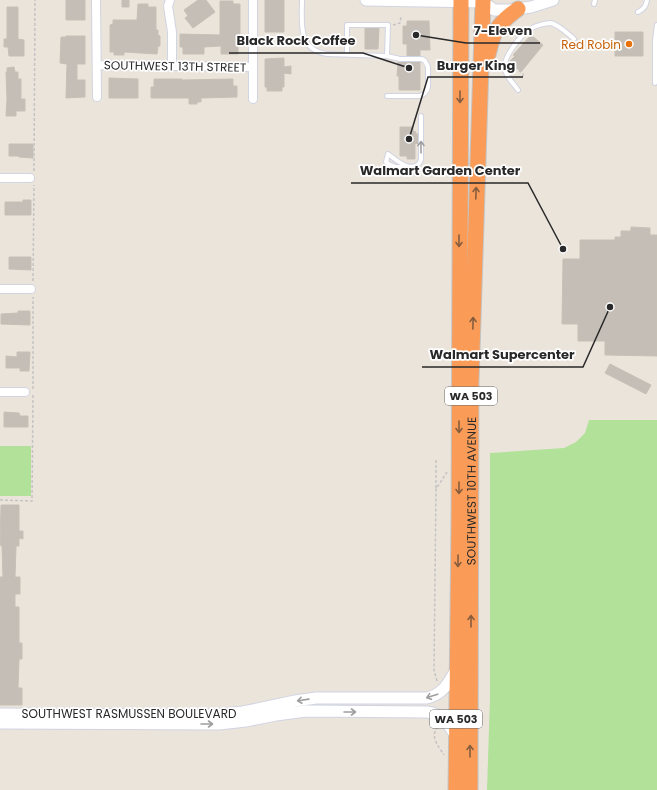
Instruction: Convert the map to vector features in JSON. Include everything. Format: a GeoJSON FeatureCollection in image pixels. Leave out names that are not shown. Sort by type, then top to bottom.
{"type":"FeatureCollection","features":[{"type":"Feature","properties":{"kind":"highway","name":"SOUTHWEST 10TH AVENUE"},"geometry":{"type":"LineString","coordinates":[[456,790],[461,1]]}},
{"type":"Feature","properties":{"kind":"highway","name":"SOUTHWEST 10TH AVENUE"},"geometry":{"type":"LineString","coordinates":[[470,790],[472,383],[483,1]]}},
{"type":"Feature","properties":{"kind":"highway"},"geometry":{"type":"LineString","coordinates":[[480,74],[490,51],[494,34],[501,23],[518,9]]}},
{"type":"Feature","properties":{"kind":"street"},"geometry":{"type":"LineString","coordinates":[[96,0],[97,97]]}},
{"type":"Feature","properties":{"kind":"street"},"geometry":{"type":"LineString","coordinates":[[170,0],[168,6],[172,32],[172,66]]}},
{"type":"Feature","properties":{"kind":"street"},"geometry":{"type":"LineString","coordinates":[[253,99],[254,0]]}},
{"type":"Feature","properties":{"kind":"street"},"geometry":{"type":"LineString","coordinates":[[366,0],[483,1],[494,10],[531,7],[553,0]]}},
{"type":"Feature","properties":{"kind":"street","name":"SOUTHWEST 13TH STREET"},"geometry":{"type":"LineString","coordinates":[[97,65],[254,67]]}},
{"type":"Feature","properties":{"kind":"street"},"geometry":{"type":"LineString","coordinates":[[0,178],[33,177]]}},
{"type":"Feature","properties":{"kind":"street"},"geometry":{"type":"LineString","coordinates":[[0,289],[32,288]]}},
{"type":"Feature","properties":{"kind":"street"},"geometry":{"type":"LineString","coordinates":[[0,392],[25,392]]}},
{"type":"Feature","properties":{"kind":"street","name":"SOUTHWEST RASMUSSEN BOULEVARD"},"geometry":{"type":"LineString","coordinates":[[0,714],[212,715],[243,712],[316,698],[428,698],[437,695],[442,691],[449,683],[457,668]]}},
{"type":"Feature","properties":{"kind":"street","name":"SOUTHWEST RASMUSSEN BOULEVARD"},"geometry":{"type":"LineString","coordinates":[[0,723],[219,724],[246,722],[276,715],[306,711],[427,712],[439,715],[448,724],[456,736]]}},
{"type":"Feature","properties":{"kind":"lane"},"geometry":{"type":"LineString","coordinates":[[302,0],[302,31],[307,44],[313,50],[322,54],[387,56],[400,59],[422,59],[425,61],[428,66],[428,87],[426,93],[420,96],[387,96]]}},
{"type":"Feature","properties":{"kind":"lane"},"geometry":{"type":"LineString","coordinates":[[638,12],[643,10],[647,0]]}},
{"type":"Feature","properties":{"kind":"lane"},"geometry":{"type":"LineString","coordinates":[[518,90],[506,73],[504,63],[508,55],[525,34],[531,29],[551,23],[564,30],[574,39]]}},
{"type":"Feature","properties":{"kind":"lane"},"geometry":{"type":"LineString","coordinates":[[346,55],[347,24],[388,25],[387,56]]}},
{"type":"Feature","properties":{"kind":"lane"},"geometry":{"type":"LineString","coordinates":[[655,83],[655,40],[657,25]]}},
{"type":"Feature","properties":{"kind":"lane"},"geometry":{"type":"LineString","coordinates":[[405,166],[388,154],[386,162],[395,167],[416,167],[421,160],[421,116]]}},
{"type":"Feature","properties":{"kind":"path"},"geometry":{"type":"LineString","coordinates":[[0,500],[32,501],[32,288],[35,0]]}},
{"type":"Feature","properties":{"kind":"path"},"geometry":{"type":"LineString","coordinates":[[388,25],[400,23],[400,17]]}},
{"type":"Feature","properties":{"kind":"path"},"geometry":{"type":"LineString","coordinates":[[509,62],[523,74],[523,78]]}},
{"type":"Feature","properties":{"kind":"path"},"geometry":{"type":"LineString","coordinates":[[436,489],[459,454]]}},
{"type":"Feature","properties":{"kind":"path"},"geometry":{"type":"LineString","coordinates":[[436,460],[434,670],[437,681]]}},
{"type":"Feature","properties":{"kind":"path"},"geometry":{"type":"LineString","coordinates":[[438,727],[435,730],[434,737],[445,757]]}},
{"type":"Feature","properties":{"kind":"green space"},"geometry":{"type":"Polygon","coordinates":[[[589,420],[657,420],[657,790],[487,790],[490,699],[490,453],[564,448],[576,442],[585,433],[589,420]]]}},
{"type":"Feature","properties":{"kind":"green space"},"geometry":{"type":"Polygon","coordinates":[[[0,446],[31,446],[31,496],[0,496],[0,446]]]}},
{"type":"Feature","properties":{"kind":"building"},"geometry":{"type":"Polygon","coordinates":[[[66,0],[85,0],[85,20],[66,20],[66,0]]]}},
{"type":"Feature","properties":{"kind":"building"},"geometry":{"type":"Polygon","coordinates":[[[122,0],[129,0],[129,7],[122,7],[122,0]]]}},
{"type":"Feature","properties":{"kind":"building"},"geometry":{"type":"Polygon","coordinates":[[[198,0],[206,0],[215,12],[193,28],[185,18],[188,16],[184,10],[198,0]]]}},
{"type":"Feature","properties":{"kind":"building"},"geometry":{"type":"Polygon","coordinates":[[[265,0],[284,0],[284,32],[265,32],[265,0]]]}},
{"type":"Feature","properties":{"kind":"building"},"geometry":{"type":"Polygon","coordinates":[[[220,1],[233,1],[233,4],[240,4],[240,46],[238,46],[238,54],[221,54],[221,46],[204,47],[204,54],[183,54],[183,47],[180,47],[180,34],[220,35],[220,1]]]}},
{"type":"Feature","properties":{"kind":"building"},"geometry":{"type":"Polygon","coordinates":[[[138,4],[148,4],[148,7],[156,7],[156,30],[158,30],[158,35],[160,36],[160,46],[158,46],[157,54],[124,52],[124,55],[114,55],[114,52],[110,52],[110,25],[113,24],[113,20],[137,20],[138,4]]]}},
{"type":"Feature","properties":{"kind":"building"},"geometry":{"type":"Polygon","coordinates":[[[7,7],[18,7],[18,39],[24,40],[24,56],[9,56],[8,47],[4,47],[4,39],[7,39],[7,7]]]}},
{"type":"Feature","properties":{"kind":"building"},"geometry":{"type":"Polygon","coordinates":[[[407,21],[429,21],[430,50],[420,50],[420,56],[407,56],[407,44],[403,44],[403,26],[407,26],[407,21]]]}},
{"type":"Feature","properties":{"kind":"building"},"geometry":{"type":"Polygon","coordinates":[[[365,28],[379,28],[378,49],[365,49],[365,28]]]}},
{"type":"Feature","properties":{"kind":"building","name":"Red Robin"},"geometry":{"type":"Polygon","coordinates":[[[615,32],[643,32],[643,56],[615,56],[615,32]]]}},
{"type":"Feature","properties":{"kind":"building"},"geometry":{"type":"Polygon","coordinates":[[[531,35],[543,45],[521,72],[510,61],[515,56],[513,55],[531,35]]]}},
{"type":"Feature","properties":{"kind":"building"},"geometry":{"type":"Polygon","coordinates":[[[85,36],[85,64],[77,64],[77,80],[85,80],[85,97],[66,98],[67,64],[60,63],[61,37],[85,36]]]}},
{"type":"Feature","properties":{"kind":"building"},"geometry":{"type":"Polygon","coordinates":[[[284,58],[284,67],[291,66],[291,74],[284,73],[284,87],[282,87],[282,91],[267,91],[267,87],[265,87],[265,59],[284,58]]]}},
{"type":"Feature","properties":{"kind":"building"},"geometry":{"type":"Polygon","coordinates":[[[398,62],[420,62],[420,90],[399,90],[399,76],[397,76],[398,62]]]}},
{"type":"Feature","properties":{"kind":"building"},"geometry":{"type":"Polygon","coordinates":[[[14,67],[15,72],[18,72],[18,79],[21,79],[21,99],[25,99],[25,111],[16,111],[16,116],[6,116],[6,72],[7,68],[14,67]]]}},
{"type":"Feature","properties":{"kind":"building"},"geometry":{"type":"Polygon","coordinates":[[[109,78],[138,79],[138,98],[109,98],[109,78]]]}},
{"type":"Feature","properties":{"kind":"building"},"geometry":{"type":"Polygon","coordinates":[[[154,79],[233,79],[233,86],[237,86],[237,97],[201,98],[201,102],[197,102],[197,104],[189,104],[189,98],[151,98],[151,87],[154,87],[154,79]]]}},
{"type":"Feature","properties":{"kind":"building"},"geometry":{"type":"Polygon","coordinates":[[[400,127],[413,127],[413,131],[418,134],[418,144],[415,143],[415,159],[407,159],[407,156],[400,156],[400,127]]]}},
{"type":"Feature","properties":{"kind":"building"},"geometry":{"type":"Polygon","coordinates":[[[9,144],[33,144],[33,158],[9,156],[9,144]]]}},
{"type":"Feature","properties":{"kind":"building"},"geometry":{"type":"Polygon","coordinates":[[[23,200],[31,200],[31,215],[5,215],[5,202],[23,202],[23,200]]]}},
{"type":"Feature","properties":{"kind":"building"},"geometry":{"type":"Polygon","coordinates":[[[631,227],[650,228],[650,235],[657,235],[657,356],[605,355],[605,341],[578,341],[578,324],[562,324],[563,259],[580,259],[580,240],[615,240],[615,237],[621,237],[621,231],[631,231],[631,227]]]}},
{"type":"Feature","properties":{"kind":"building"},"geometry":{"type":"Polygon","coordinates":[[[9,257],[31,257],[31,270],[9,269],[9,257]]]}},
{"type":"Feature","properties":{"kind":"building"},"geometry":{"type":"Polygon","coordinates":[[[18,311],[30,311],[30,325],[1,324],[1,314],[18,313],[18,311]]]}},
{"type":"Feature","properties":{"kind":"building"},"geometry":{"type":"Polygon","coordinates":[[[17,352],[30,352],[29,371],[20,371],[20,368],[6,368],[6,356],[17,357],[17,352]]]}},
{"type":"Feature","properties":{"kind":"building"},"geometry":{"type":"Polygon","coordinates":[[[610,364],[651,385],[646,394],[605,373],[610,364]]]}},
{"type":"Feature","properties":{"kind":"building"},"geometry":{"type":"Polygon","coordinates":[[[4,412],[19,413],[20,416],[28,416],[28,427],[4,427],[4,412]]]}},
{"type":"Feature","properties":{"kind":"building"},"geometry":{"type":"Polygon","coordinates":[[[1,505],[19,505],[19,531],[23,531],[23,539],[19,538],[19,546],[16,546],[15,577],[20,577],[20,594],[15,594],[15,607],[19,607],[19,643],[22,643],[22,659],[19,659],[18,688],[22,688],[22,705],[0,705],[0,577],[3,577],[2,546],[0,545],[1,505]]]}},
{"type":"Feature","properties":{"kind":"place","name":"7-Eleven"},"geometry":{"type":"Point","coordinates":[416,35]}},
{"type":"Feature","properties":{"kind":"place","name":"Red Robin"},"geometry":{"type":"Point","coordinates":[629,44]}},
{"type":"Feature","properties":{"kind":"place","name":"Black Rock Coffee"},"geometry":{"type":"Point","coordinates":[409,68]}},
{"type":"Feature","properties":{"kind":"place","name":"Burger King"},"geometry":{"type":"Point","coordinates":[409,139]}},
{"type":"Feature","properties":{"kind":"place","name":"Walmart Garden Center"},"geometry":{"type":"Point","coordinates":[563,249]}},
{"type":"Feature","properties":{"kind":"place","name":"Walmart Supercenter"},"geometry":{"type":"Point","coordinates":[610,307]}}]}
